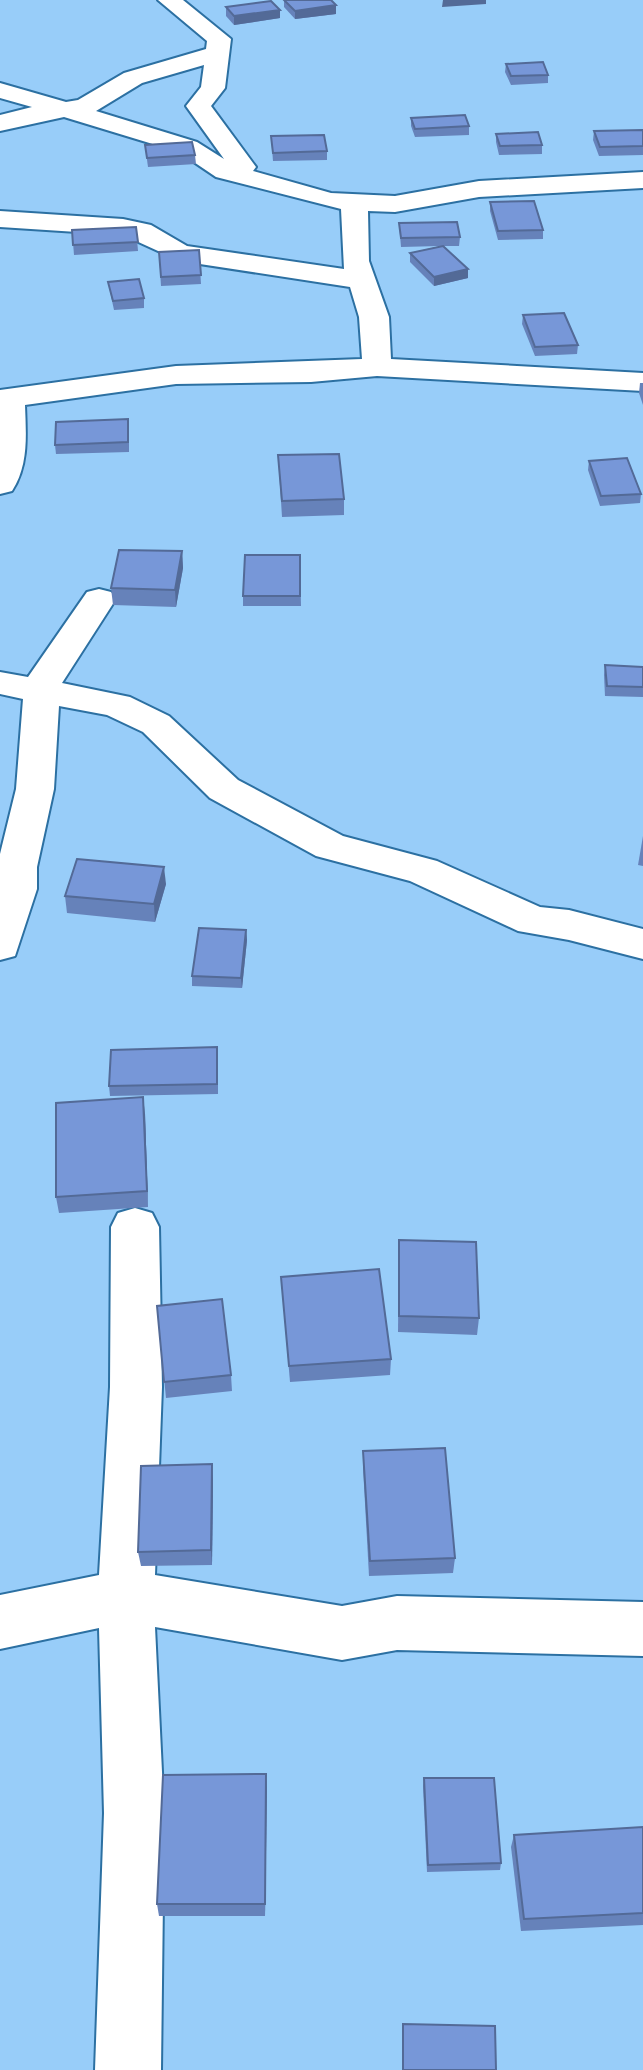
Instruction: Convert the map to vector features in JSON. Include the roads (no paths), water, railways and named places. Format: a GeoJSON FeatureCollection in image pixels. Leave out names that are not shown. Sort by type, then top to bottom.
{"type":"FeatureCollection","features":[{"type":"Feature","properties":{"kind":"street"},"geometry":{"type":"LineString","coordinates":[[169,0],[219,39],[213,88],[198,106],[248,172],[245,178]]}},
{"type":"Feature","properties":{"kind":"street"},"geometry":{"type":"LineString","coordinates":[[0,123],[39,113],[67,111],[96,102],[133,78],[215,54]]}},
{"type":"Feature","properties":{"kind":"street"},"geometry":{"type":"LineString","coordinates":[[0,90],[188,147],[225,171],[309,197],[395,204],[479,189],[643,180]]}},
{"type":"Feature","properties":{"kind":"street"},"geometry":{"type":"LineString","coordinates":[[354,203],[353,251],[359,280],[374,317],[377,367]]}},
{"type":"Feature","properties":{"kind":"street"},"geometry":{"type":"LineString","coordinates":[[0,219],[123,227],[141,231],[180,253],[359,280]]}},
{"type":"Feature","properties":{"kind":"street"},"geometry":{"type":"LineString","coordinates":[[0,484],[10,455],[5,398],[176,375],[311,373],[377,367],[643,382]]}},
{"type":"Feature","properties":{"kind":"street"},"geometry":{"type":"LineString","coordinates":[[0,945],[17,889],[17,867],[35,789],[41,690],[44,680],[99,599]]}},
{"type":"Feature","properties":{"kind":"street"},"geometry":{"type":"LineString","coordinates":[[0,683],[117,705],[156,724],[224,789],[330,846],[423,871],[533,921],[569,925],[643,944]]}},
{"type":"Feature","properties":{"kind":"street"},"geometry":{"type":"LineString","coordinates":[[128,2070],[134,1813],[126,1596],[136,1387],[135,1227]]}},
{"type":"Feature","properties":{"kind":"street"},"geometry":{"type":"LineString","coordinates":[[2,1619],[126,1596],[342,1633],[397,1623],[643,1629]]}}]}
